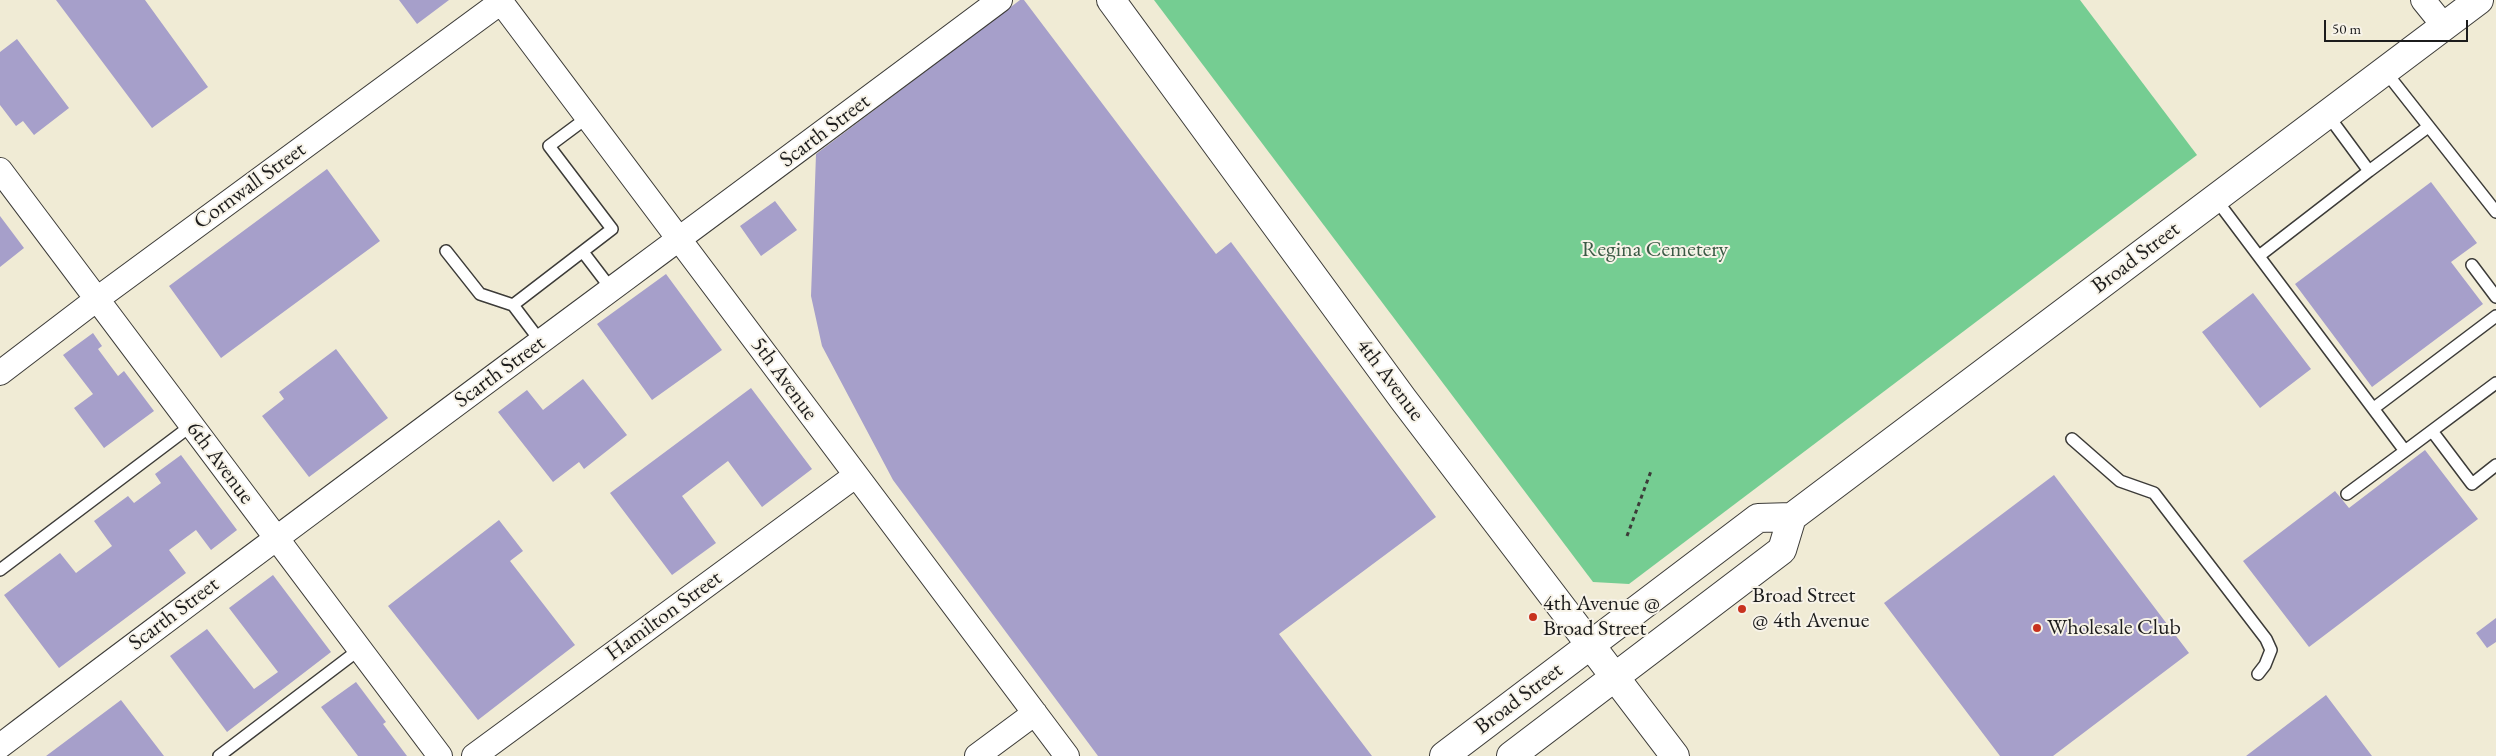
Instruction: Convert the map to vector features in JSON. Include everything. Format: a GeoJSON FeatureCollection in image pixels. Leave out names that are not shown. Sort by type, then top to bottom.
{"type":"FeatureCollection","features":[{"type":"Feature","properties":{"kind":"main road","name":"4th Avenue"},"geometry":{"type":"LineString","coordinates":[[1111,0],[1403,399],[1675,756]]}},
{"type":"Feature","properties":{"kind":"main road","name":"Broad Street"},"geometry":{"type":"LineString","coordinates":[[1444,756],[1758,518],[1792,516],[2479,0]]}},
{"type":"Feature","properties":{"kind":"main road","name":"Broad Street"},"geometry":{"type":"LineString","coordinates":[[1511,756],[1782,550],[1792,516]]}},
{"type":"Feature","properties":{"kind":"street","name":"Scarth Street"},"geometry":{"type":"LineString","coordinates":[[0,746],[276,537],[612,290],[1000,0]]}},
{"type":"Feature","properties":{"kind":"street"},"geometry":{"type":"LineString","coordinates":[[2423,0],[2444,26]]}},
{"type":"Feature","properties":{"kind":"street","name":"5th Avenue"},"geometry":{"type":"LineString","coordinates":[[501,2],[1067,756]]}},
{"type":"Feature","properties":{"kind":"street","name":"Cornwall Street"},"geometry":{"type":"LineString","coordinates":[[0,373],[97,299],[501,2]]}},
{"type":"Feature","properties":{"kind":"street","name":"6th Avenue"},"geometry":{"type":"LineString","coordinates":[[3,180],[97,299],[440,756]]}},
{"type":"Feature","properties":{"kind":"street","name":"Hamilton Street"},"geometry":{"type":"LineString","coordinates":[[474,756],[855,476]]}},
{"type":"Feature","properties":{"kind":"street"},"geometry":{"type":"LineString","coordinates":[[977,756],[1035,713]]}},
{"type":"Feature","properties":{"kind":"lane"},"geometry":{"type":"LineString","coordinates":[[2385,71],[2496,212]]}},
{"type":"Feature","properties":{"kind":"lane"},"geometry":{"type":"LineString","coordinates":[[2327,114],[2369,171]]}},
{"type":"Feature","properties":{"kind":"lane"},"geometry":{"type":"LineString","coordinates":[[513,305],[612,229],[548,146],[588,117]]}},
{"type":"Feature","properties":{"kind":"lane"},"geometry":{"type":"LineString","coordinates":[[2259,256],[2428,126]]}},
{"type":"Feature","properties":{"kind":"lane"},"geometry":{"type":"LineString","coordinates":[[2215,198],[2374,408],[2404,451]]}},
{"type":"Feature","properties":{"kind":"lane"},"geometry":{"type":"LineString","coordinates":[[446,251],[480,294],[513,305],[541,342]]}},
{"type":"Feature","properties":{"kind":"lane"},"geometry":{"type":"LineString","coordinates":[[583,252],[612,290]]}},
{"type":"Feature","properties":{"kind":"lane"},"geometry":{"type":"LineString","coordinates":[[2472,266],[2496,297]]}},
{"type":"Feature","properties":{"kind":"lane"},"geometry":{"type":"LineString","coordinates":[[2374,408],[2496,316]]}},
{"type":"Feature","properties":{"kind":"lane"},"geometry":{"type":"LineString","coordinates":[[2347,494],[2496,382]]}},
{"type":"Feature","properties":{"kind":"lane"},"geometry":{"type":"LineString","coordinates":[[0,570],[192,425]]}},
{"type":"Feature","properties":{"kind":"lane"},"geometry":{"type":"LineString","coordinates":[[2432,431],[2472,484],[2496,465]]}},
{"type":"Feature","properties":{"kind":"lane"},"geometry":{"type":"LineString","coordinates":[[2072,438],[2120,481],[2154,493],[2266,639],[2271,650],[2265,665],[2258,674]]}},
{"type":"Feature","properties":{"kind":"lane"},"geometry":{"type":"LineString","coordinates":[[219,756],[360,649]]}},
{"type":"Feature","properties":{"kind":"path"},"geometry":{"type":"LineString","coordinates":[[1627,536],[1651,471]]}},
{"type":"Feature","properties":{"kind":"green space","name":"Regina Cemetery"},"geometry":{"type":"Polygon","coordinates":[[[1154,0],[2080,0],[2197,155],[1629,584],[1593,582],[1154,0]]]}},
{"type":"Feature","properties":{"kind":"building"},"geometry":{"type":"Polygon","coordinates":[[[56,0],[145,0],[208,87],[152,128],[56,0]]]}},
{"type":"Feature","properties":{"kind":"building"},"geometry":{"type":"Polygon","coordinates":[[[399,0],[449,0],[417,24],[399,0]]]}},
{"type":"Feature","properties":{"kind":"building"},"geometry":{"type":"Polygon","coordinates":[[[1020,0],[1024,0],[1216,254],[1231,242],[1436,517],[1279,634],[1372,756],[1098,756],[893,480],[822,346],[811,296],[816,154],[1020,0]]]}},
{"type":"Feature","properties":{"kind":"building"},"geometry":{"type":"Polygon","coordinates":[[[17,39],[69,108],[34,135],[23,121],[16,126],[0,105],[0,52],[17,39]]]}},
{"type":"Feature","properties":{"kind":"building"},"geometry":{"type":"Polygon","coordinates":[[[327,169],[380,241],[221,358],[169,286],[327,169]]]}},
{"type":"Feature","properties":{"kind":"building"},"geometry":{"type":"Polygon","coordinates":[[[2431,182],[2477,243],[2451,262],[2483,304],[2372,387],[2295,284],[2431,182]]]}},
{"type":"Feature","properties":{"kind":"building"},"geometry":{"type":"Polygon","coordinates":[[[775,201],[797,230],[761,256],[740,226],[775,201]]]}},
{"type":"Feature","properties":{"kind":"building"},"geometry":{"type":"Polygon","coordinates":[[[0,216],[24,248],[0,267],[0,216]]]}},
{"type":"Feature","properties":{"kind":"building"},"geometry":{"type":"Polygon","coordinates":[[[666,274],[722,350],[652,400],[597,324],[666,274]]]}},
{"type":"Feature","properties":{"kind":"building"},"geometry":{"type":"Polygon","coordinates":[[[2253,293],[2311,369],[2260,408],[2202,332],[2253,293]]]}},
{"type":"Feature","properties":{"kind":"building"},"geometry":{"type":"Polygon","coordinates":[[[93,333],[102,346],[98,349],[118,376],[124,371],[154,411],[104,448],[74,408],[93,394],[63,355],[93,333]]]}},
{"type":"Feature","properties":{"kind":"building"},"geometry":{"type":"Polygon","coordinates":[[[336,349],[388,418],[309,477],[262,416],[284,399],[279,392],[336,349]]]}},
{"type":"Feature","properties":{"kind":"building"},"geometry":{"type":"Polygon","coordinates":[[[583,379],[627,435],[584,469],[579,462],[553,482],[498,412],[527,390],[543,410],[583,379]]]}},
{"type":"Feature","properties":{"kind":"building"},"geometry":{"type":"Polygon","coordinates":[[[751,388],[812,469],[762,507],[728,461],[682,496],[716,543],[672,575],[610,493],[751,388]]]}},
{"type":"Feature","properties":{"kind":"building"},"geometry":{"type":"Polygon","coordinates":[[[2425,450],[2478,519],[2309,647],[2243,561],[2335,491],[2349,508],[2425,450]]]}},
{"type":"Feature","properties":{"kind":"building"},"geometry":{"type":"Polygon","coordinates":[[[181,455],[237,530],[211,550],[196,530],[169,550],[186,573],[59,668],[4,595],[60,553],[76,573],[112,546],[94,521],[128,496],[134,503],[161,483],[155,474],[181,455]]]}},
{"type":"Feature","properties":{"kind":"building","name":"Wholesale Club"},"geometry":{"type":"Polygon","coordinates":[[[2054,475],[2189,653],[2053,756],[2000,756],[1884,603],[2054,475]]]}},
{"type":"Feature","properties":{"kind":"building"},"geometry":{"type":"Polygon","coordinates":[[[499,520],[523,551],[510,561],[575,645],[478,720],[388,606],[499,520]]]}},
{"type":"Feature","properties":{"kind":"building"},"geometry":{"type":"Polygon","coordinates":[[[273,575],[331,652],[227,732],[170,656],[207,629],[254,689],[278,672],[229,608],[273,575]]]}},
{"type":"Feature","properties":{"kind":"building"},"geometry":{"type":"Polygon","coordinates":[[[2496,618],[2496,642],[2487,648],[2476,633],[2496,618]]]}},
{"type":"Feature","properties":{"kind":"building"},"geometry":{"type":"Polygon","coordinates":[[[356,682],[386,722],[383,724],[407,756],[358,756],[321,707],[356,682]]]}},
{"type":"Feature","properties":{"kind":"building"},"geometry":{"type":"Polygon","coordinates":[[[2326,695],[2372,756],[2246,756],[2326,695]]]}},
{"type":"Feature","properties":{"kind":"building"},"geometry":{"type":"Polygon","coordinates":[[[121,700],[164,756],[46,756],[121,700]]]}},
{"type":"Feature","properties":{"kind":"place","name":"Broad Street @ 4th Avenue"},"geometry":{"type":"Point","coordinates":[1742,609]}},
{"type":"Feature","properties":{"kind":"place","name":"4th Avenue @ Broad Street"},"geometry":{"type":"Point","coordinates":[1533,617]}},
{"type":"Feature","properties":{"kind":"place","name":"Wholesale Club"},"geometry":{"type":"Point","coordinates":[2037,628]}}]}
